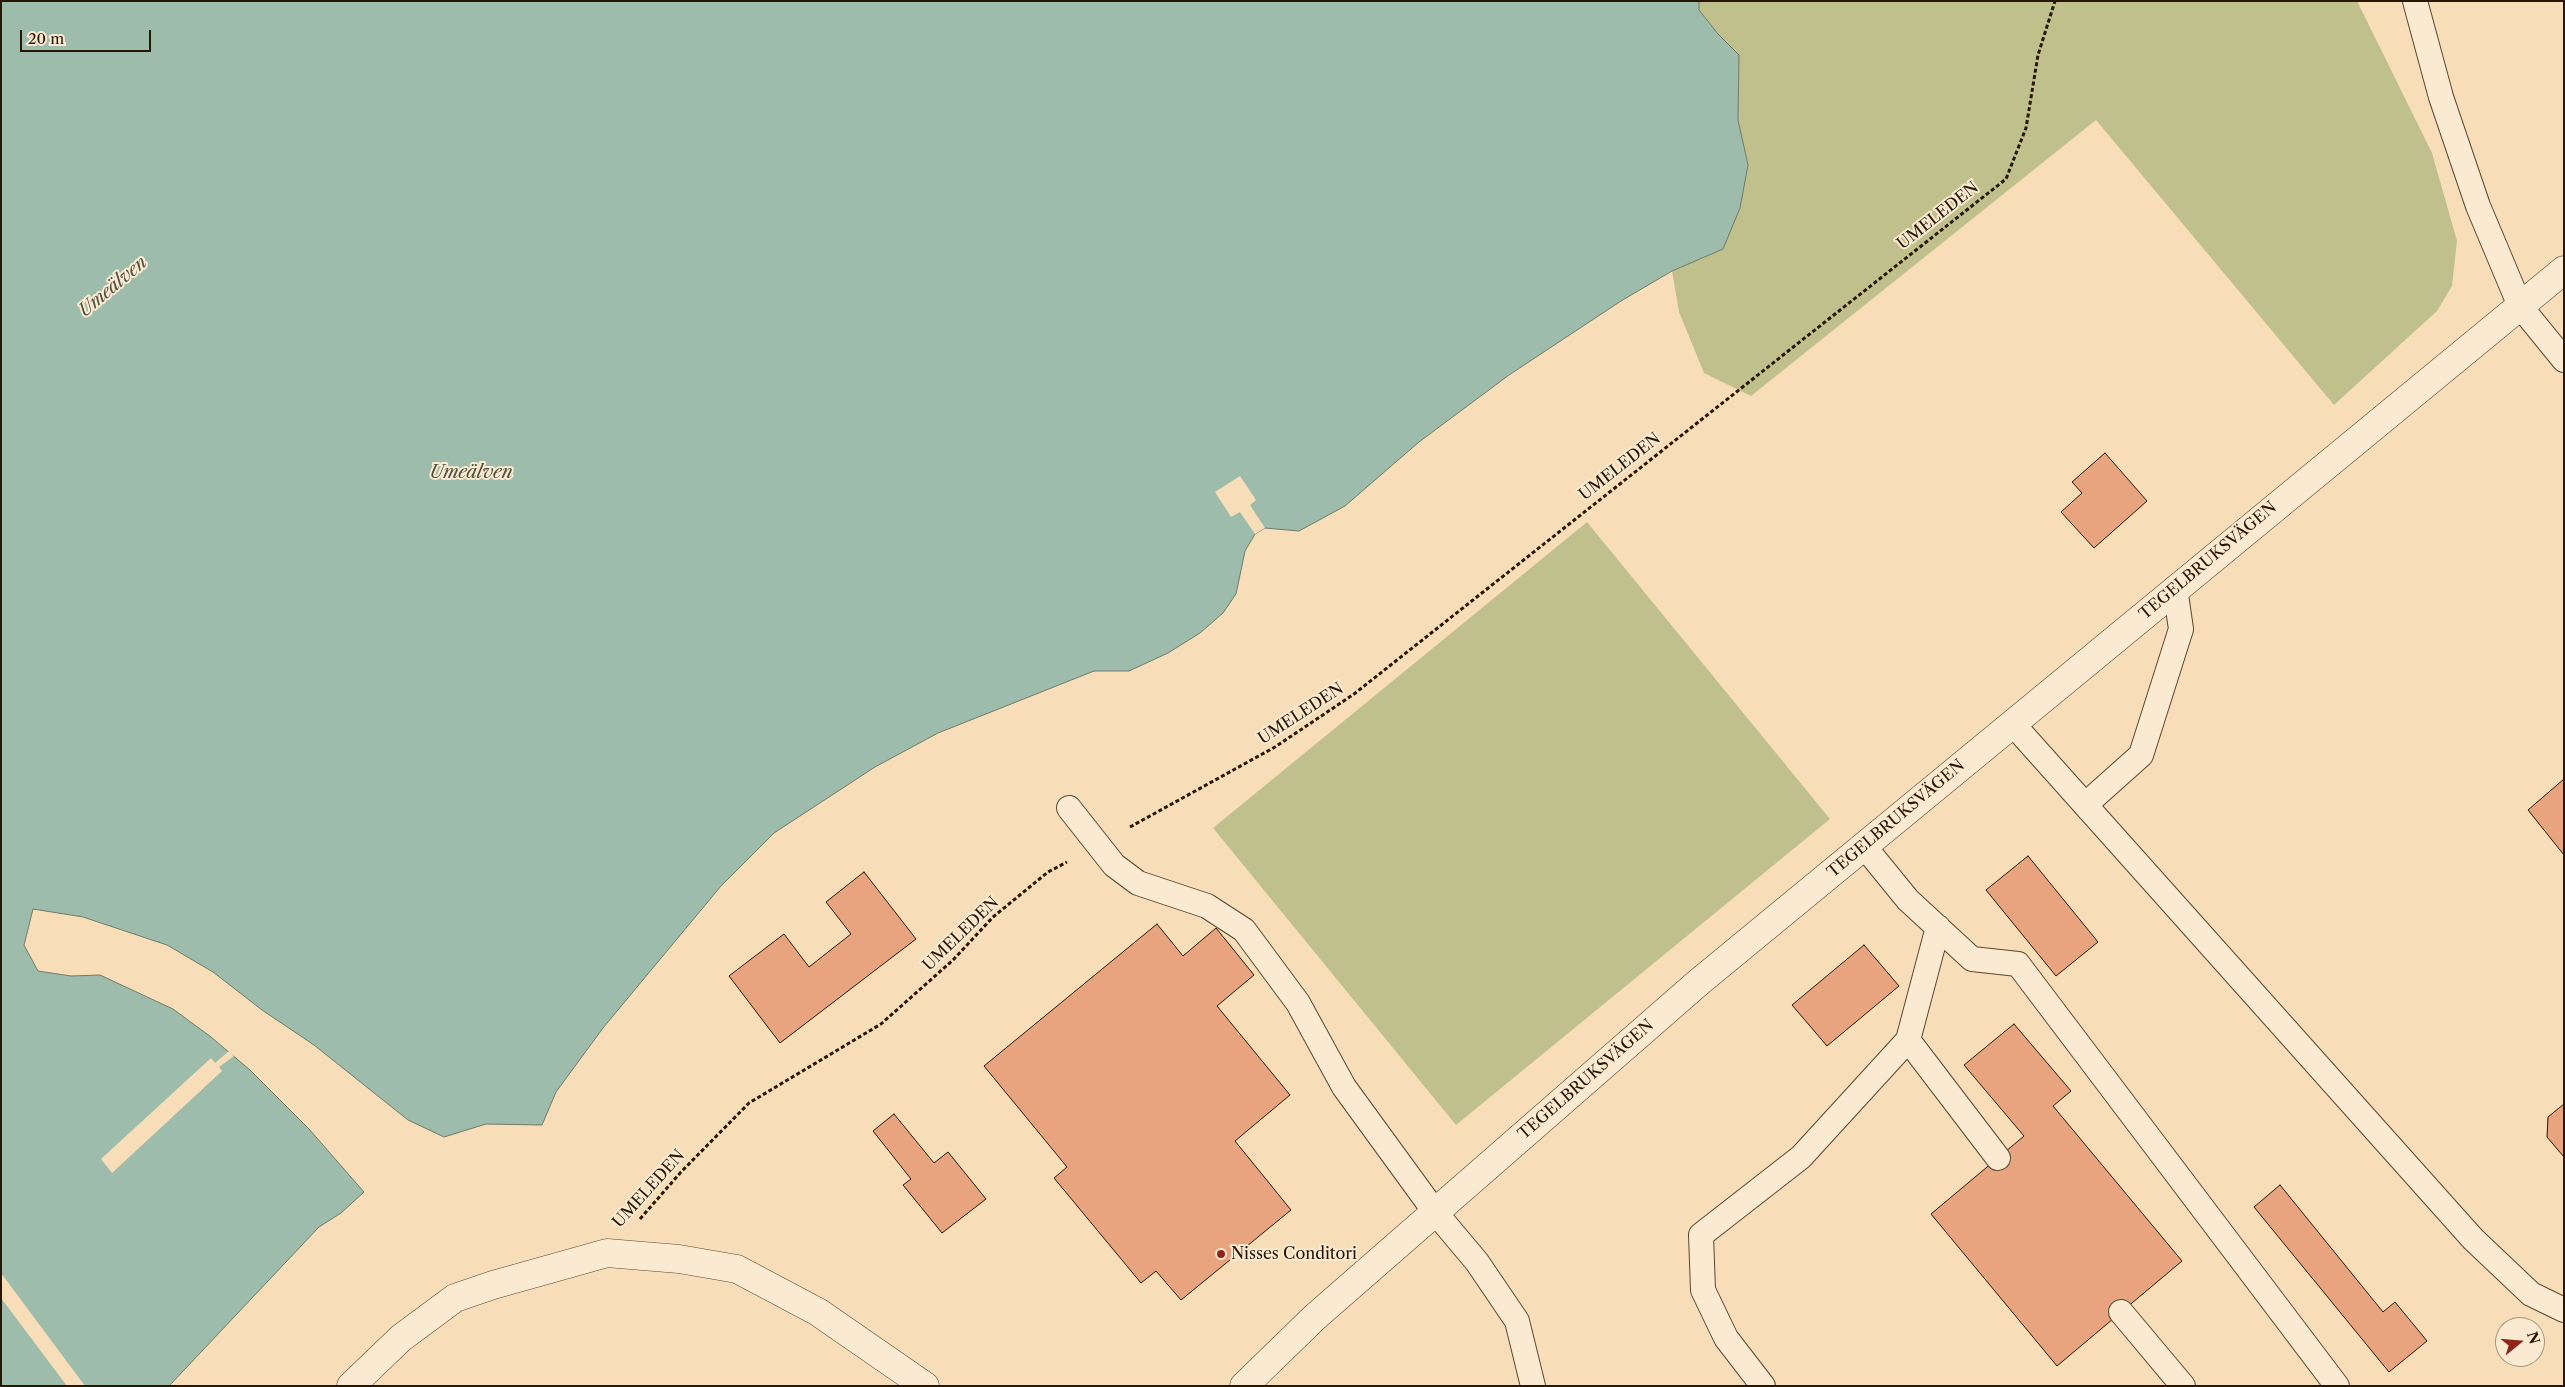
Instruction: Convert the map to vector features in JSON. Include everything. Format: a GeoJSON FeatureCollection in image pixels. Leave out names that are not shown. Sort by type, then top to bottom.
{"type":"FeatureCollection","features":[{"type":"Feature","properties":{"kind":"street","name":"TEGELBRUKSVÄGEN"},"geometry":{"type":"LineString","coordinates":[[1244,1386],[1315,1317],[1691,988],[2564,270]]}},
{"type":"Feature","properties":{"kind":"street"},"geometry":{"type":"LineString","coordinates":[[351,1386],[401,1338],[455,1298],[493,1285],[606,1254],[679,1260],[737,1269],[818,1312],[925,1386]]}},
{"type":"Feature","properties":{"kind":"lane"},"geometry":{"type":"LineString","coordinates":[[2415,1],[2441,97],[2475,196],[2520,306],[2564,360]]}},
{"type":"Feature","properties":{"kind":"lane"},"geometry":{"type":"LineString","coordinates":[[2085,805],[2141,756],[2182,629],[2175,588]]}},
{"type":"Feature","properties":{"kind":"lane"},"geometry":{"type":"LineString","coordinates":[[2012,723],[2473,1240],[2531,1294],[2564,1310]]}},
{"type":"Feature","properties":{"kind":"lane"},"geometry":{"type":"LineString","coordinates":[[1069,808],[1114,865],[1138,883],[1207,906],[1244,930],[1298,1003],[1344,1088],[1435,1212],[1477,1262],[1517,1321],[1533,1386]]}},
{"type":"Feature","properties":{"kind":"lane"},"geometry":{"type":"LineString","coordinates":[[1864,846],[1908,900],[1972,959],[2018,964],[2337,1386]]}},
{"type":"Feature","properties":{"kind":"lane"},"geometry":{"type":"LineString","coordinates":[[1763,1386],[1726,1338],[1703,1290],[1701,1235],[1801,1157],[1908,1040],[1938,927]]}},
{"type":"Feature","properties":{"kind":"lane"},"geometry":{"type":"LineString","coordinates":[[1908,1040],[1998,1158]]}},
{"type":"Feature","properties":{"kind":"lane"},"geometry":{"type":"LineString","coordinates":[[2121,1312],[2182,1386]]}},
{"type":"Feature","properties":{"kind":"path","name":"UMELEDEN"},"geometry":{"type":"LineString","coordinates":[[606,1254],[680,1172],[748,1103],[812,1067],[881,1024],[953,960],[993,916],[1048,872],[1275,747],[1354,694],[2006,179],[2026,128],[2038,55],[2055,1]]}},
{"type":"Feature","properties":{"kind":"green space"},"geometry":{"type":"Polygon","coordinates":[[[1699,1],[2357,1],[2432,153],[2457,241],[2452,286],[2437,311],[2334,405],[2096,120],[1751,396],[1704,373],[1679,312],[1672,271],[1723,249],[1748,165],[1738,120],[1739,55],[1718,34],[1699,10],[1699,1]]]}},
{"type":"Feature","properties":{"kind":"green space"},"geometry":{"type":"Polygon","coordinates":[[[1587,522],[1830,819],[1456,1125],[1213,828],[1587,522]]]}},
{"type":"Feature","properties":{"kind":"water","name":"Umeälven"},"geometry":{"type":"Polygon","coordinates":[[[1,1],[1699,1],[1699,10],[1718,34],[1739,55],[1738,120],[1748,165],[1740,208],[1723,249],[1672,271],[1621,301],[1509,375],[1419,442],[1345,506],[1299,531],[1265,528],[1255,534],[1245,551],[1236,594],[1223,613],[1200,633],[1168,653],[1129,671],[1094,671],[938,733],[875,767],[774,833],[721,886],[603,1028],[556,1092],[542,1125],[486,1124],[444,1137],[408,1120],[314,1045],[262,1010],[213,972],[167,945],[83,917],[33,909],[24,945],[38,971],[71,976],[100,975],[173,1009],[211,1037],[250,1070],[309,1129],[364,1192],[341,1213],[319,1227],[169,1386],[1,1386],[1,1]]]}},
{"type":"Feature","properties":{"kind":"pier"},"geometry":{"type":"Polygon","coordinates":[[[1240,476],[1256,500],[1250,505],[1265,528],[1255,534],[1240,512],[1231,517],[1215,492],[1240,476]]]}},
{"type":"Feature","properties":{"kind":"pier"},"geometry":{"type":"Polygon","coordinates":[[[229,1051],[234,1056],[219,1067],[222,1071],[112,1173],[101,1159],[211,1058],[215,1063],[229,1051]]]}},
{"type":"Feature","properties":{"kind":"pier"},"geometry":{"type":"Polygon","coordinates":[[[1,1273],[85,1386],[67,1386],[1,1298],[1,1273]]]}},
{"type":"Feature","properties":{"kind":"building"},"geometry":{"type":"Polygon","coordinates":[[[2105,453],[2147,501],[2094,548],[2061,512],[2082,493],[2072,482],[2105,453]]]}},
{"type":"Feature","properties":{"kind":"building"},"geometry":{"type":"Polygon","coordinates":[[[2564,779],[2564,855],[2528,810],[2564,779]]]}},
{"type":"Feature","properties":{"kind":"building"},"geometry":{"type":"Polygon","coordinates":[[[2028,856],[2098,942],[2056,976],[1986,890],[2028,856]]]}},
{"type":"Feature","properties":{"kind":"building"},"geometry":{"type":"Polygon","coordinates":[[[864,872],[916,939],[780,1043],[729,976],[784,934],[809,967],[851,934],[826,902],[864,872]]]}},
{"type":"Feature","properties":{"kind":"building"},"geometry":{"type":"Polygon","coordinates":[[[1157,924],[1183,956],[1216,928],[1254,975],[1217,1006],[1290,1095],[1235,1141],[1291,1210],[1181,1300],[1156,1271],[1141,1283],[1054,1178],[1067,1167],[984,1066],[1157,924]]]}},
{"type":"Feature","properties":{"kind":"building"},"geometry":{"type":"Polygon","coordinates":[[[1864,945],[1899,986],[1827,1046],[1792,1005],[1864,945]]]}},
{"type":"Feature","properties":{"kind":"building"},"geometry":{"type":"Polygon","coordinates":[[[2014,1024],[2071,1091],[2053,1106],[2182,1261],[2057,1366],[1931,1214],[2024,1136],[1964,1065],[2014,1024]]]}},
{"type":"Feature","properties":{"kind":"building"},"geometry":{"type":"Polygon","coordinates":[[[2564,1104],[2564,1157],[2547,1137],[2548,1117],[2564,1104]]]}},
{"type":"Feature","properties":{"kind":"building"},"geometry":{"type":"Polygon","coordinates":[[[894,1114],[934,1163],[948,1152],[986,1199],[942,1233],[903,1185],[911,1179],[873,1131],[894,1114]]]}},
{"type":"Feature","properties":{"kind":"building"},"geometry":{"type":"Polygon","coordinates":[[[2280,1185],[2383,1312],[2395,1302],[2427,1341],[2389,1372],[2254,1207],[2280,1185]]]}},
{"type":"Feature","properties":{"kind":"place","name":"Nisses Conditori"},"geometry":{"type":"Point","coordinates":[1221,1254]}}]}
